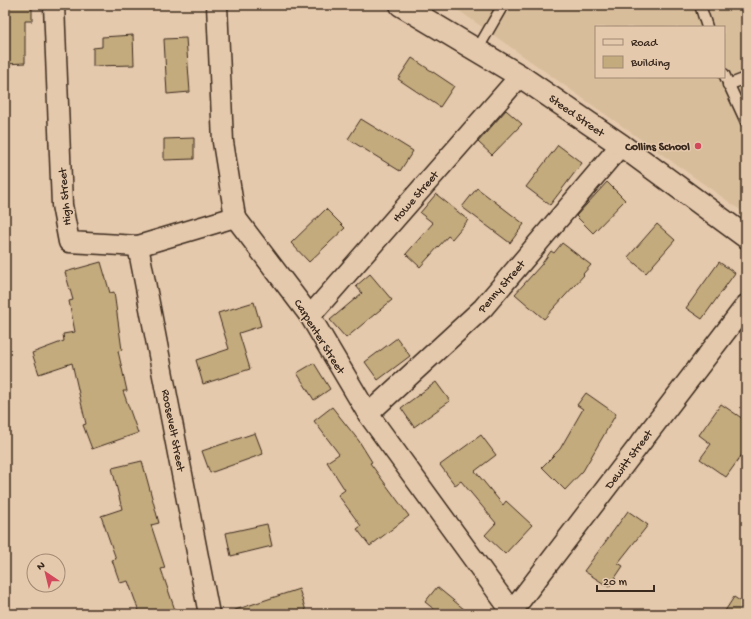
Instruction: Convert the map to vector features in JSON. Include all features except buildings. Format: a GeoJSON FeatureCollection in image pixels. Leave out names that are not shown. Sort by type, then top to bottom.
{"type":"FeatureCollection","features":[{"type":"Feature","properties":{"kind":"street","name":"High Street"},"geometry":{"type":"LineString","coordinates":[[54,5],[62,205],[69,242],[138,246],[235,217]]}},
{"type":"Feature","properties":{"kind":"street","name":"Carpenter Street"},"geometry":{"type":"LineString","coordinates":[[217,5],[224,142],[235,217],[310,316],[368,414],[511,613]]}},
{"type":"Feature","properties":{"kind":"street","name":"Steed Street"},"geometry":{"type":"LineString","coordinates":[[401,5],[520,76],[621,145],[746,237]]}},
{"type":"Feature","properties":{"kind":"street","name":"Howe Street"},"geometry":{"type":"LineString","coordinates":[[310,316],[520,76]]}},
{"type":"Feature","properties":{"kind":"street","name":"Penny Street"},"geometry":{"type":"LineString","coordinates":[[368,414],[483,308],[621,145]]}},
{"type":"Feature","properties":{"kind":"street","name":"Roosevelt Street"},"geometry":{"type":"LineString","coordinates":[[138,246],[209,614]]}},
{"type":"Feature","properties":{"kind":"street","name":"Dewitt Street"},"geometry":{"type":"LineString","coordinates":[[511,613],[746,305]]}},
{"type":"Feature","properties":{"kind":"lane"},"geometry":{"type":"LineString","coordinates":[[477,50],[503,5]]}},
{"type":"Feature","properties":{"kind":"lane"},"geometry":{"type":"LineString","coordinates":[[700,5],[707,26]]}},
{"type":"Feature","properties":{"kind":"lane"},"geometry":{"type":"LineString","coordinates":[[725,77],[746,122]]}},
{"type":"Feature","properties":{"kind":"lane"},"geometry":{"type":"LineString","coordinates":[[728,85],[746,78]]}},
{"type":"Feature","properties":{"kind":"shaded area","name":"Collins School"},"geometry":{"type":"Polygon","coordinates":[[[451,5],[746,5],[746,214],[451,5]]]}},
{"type":"Feature","properties":{"kind":"place","name":"Collins School"},"geometry":{"type":"Point","coordinates":[698,146]}}]}
